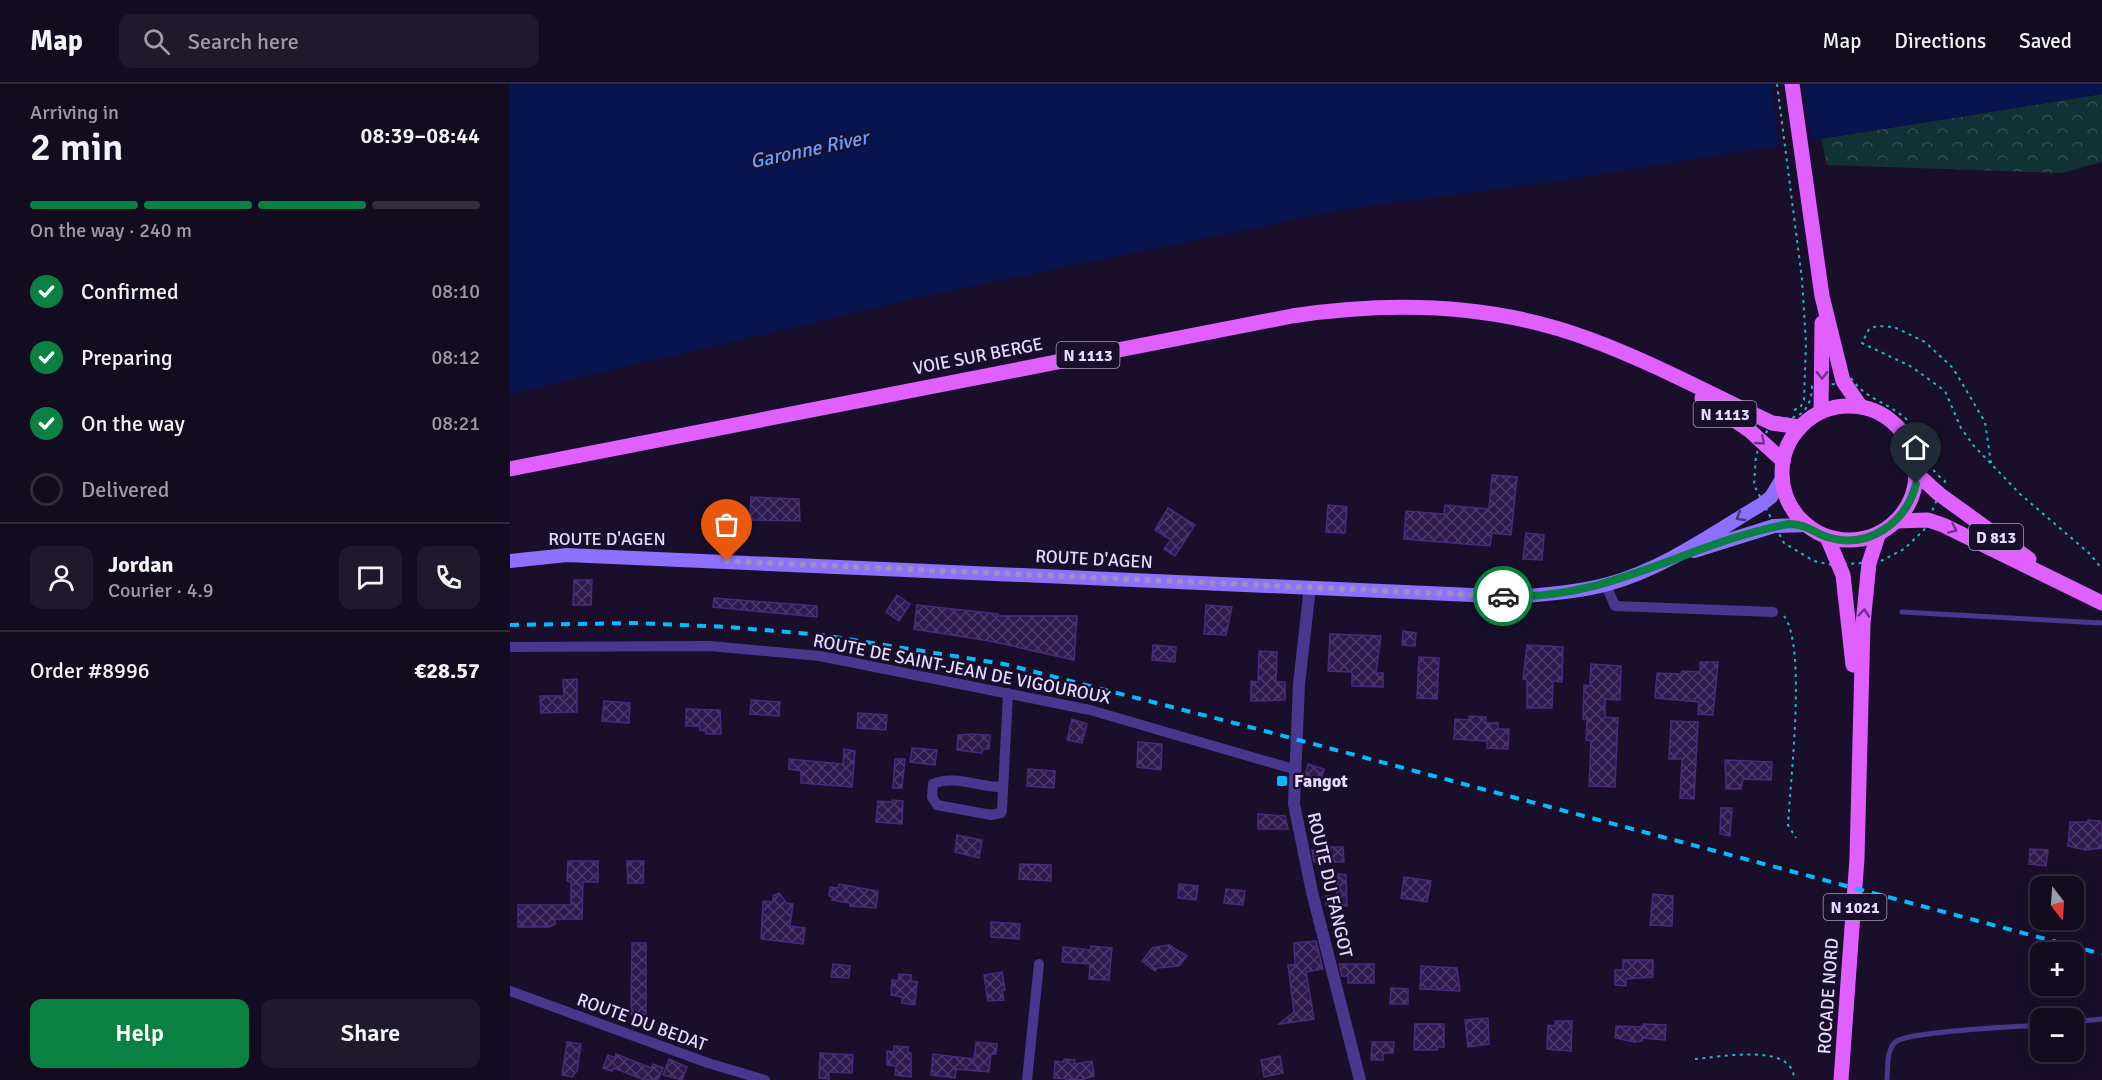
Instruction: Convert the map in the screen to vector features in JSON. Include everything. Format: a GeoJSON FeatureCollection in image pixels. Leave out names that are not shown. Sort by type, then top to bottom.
{"type":"FeatureCollection","features":[{"type":"Feature","properties":{"kind":"main road"},"geometry":{"type":"LineString","coordinates":[[1792,84],[1822,296],[1843,381],[1861,407]]}},
{"type":"Feature","properties":{"kind":"main road"},"geometry":{"type":"LineString","coordinates":[[1821,412],[1822,296]]}},
{"type":"Feature","properties":{"kind":"main road","name":"VOIE SUR BERGE"},"geometry":{"type":"LineString","coordinates":[[510,469],[1262,322],[1349,308],[1439,307],[1511,318],[1587,338],[1662,371]]}},
{"type":"Feature","properties":{"kind":"main road","name":"N 1113"},"geometry":{"type":"LineString","coordinates":[[1662,371],[1800,427]]}},
{"type":"Feature","properties":{"kind":"main road","name":"N 1113"},"geometry":{"type":"LineString","coordinates":[[1662,371],[1763,441],[1783,462]]}},
{"type":"Feature","properties":{"kind":"main road"},"geometry":{"type":"LineString","coordinates":[[1841,406],[1861,407],[1881,414],[1897,426],[1909,443],[1916,473],[1913,494],[1896,521],[1879,533],[1853,540],[1827,537],[1806,525],[1790,504],[1782,479],[1783,462],[1792,438],[1800,427],[1821,412],[1841,406]]}},
{"type":"Feature","properties":{"kind":"main road","name":"D 813"},"geometry":{"type":"LineString","coordinates":[[1916,473],[1989,531],[2082,593]]}},
{"type":"Feature","properties":{"kind":"main road","name":"ROUTE D'AGEN"},"geometry":{"type":"LineString","coordinates":[[1670,559],[1762,504],[1771,497],[1782,479]]}},
{"type":"Feature","properties":{"kind":"main road","name":"D 813"},"geometry":{"type":"LineString","coordinates":[[1896,521],[1928,520],[1951,528],[2102,603]]}},
{"type":"Feature","properties":{"kind":"main road","name":"ROUTE D'AGEN"},"geometry":{"type":"LineString","coordinates":[[510,561],[567,555],[1517,597],[1561,593],[1606,585],[1670,559],[1774,526],[1806,525]]}},
{"type":"Feature","properties":{"kind":"main road","name":"N 1021"},"geometry":{"type":"LineString","coordinates":[[1859,734],[1863,624],[1869,563],[1879,533]]}},
{"type":"Feature","properties":{"kind":"main road","name":"N 1021"},"geometry":{"type":"LineString","coordinates":[[1827,537],[1840,564],[1849,609],[1859,734]]}},
{"type":"Feature","properties":{"kind":"main road","name":"ROCADE NORD"},"geometry":{"type":"LineString","coordinates":[[1841,1080],[1857,858],[1859,734]]}},
{"type":"Feature","properties":{"kind":"street"},"geometry":{"type":"LineString","coordinates":[[1606,585],[1615,606],[1773,612]]}},
{"type":"Feature","properties":{"kind":"street","name":"ROUTE DU FANGOT"},"geometry":{"type":"LineString","coordinates":[[1310,587],[1293,769],[1294,804],[1312,892],[1360,1080]]}},
{"type":"Feature","properties":{"kind":"street","name":"ROUTE DE SAINT-JEAN DE VIGOUROUX"},"geometry":{"type":"LineString","coordinates":[[510,647],[710,646],[789,652],[869,664],[1090,710],[1293,769]]}},
{"type":"Feature","properties":{"kind":"street"},"geometry":{"type":"LineString","coordinates":[[1003,787],[990,788],[944,779],[933,784],[932,797],[937,806],[997,814],[1002,810],[1008,693]]}},
{"type":"Feature","properties":{"kind":"street"},"geometry":{"type":"LineString","coordinates":[[1028,1080],[1039,964]]}},
{"type":"Feature","properties":{"kind":"street","name":"ROUTE DU BEDAT"},"geometry":{"type":"LineString","coordinates":[[510,991],[708,1063],[765,1080]]}},
{"type":"Feature","properties":{"kind":"lane"},"geometry":{"type":"LineString","coordinates":[[1902,612],[2102,623]]}},
{"type":"Feature","properties":{"kind":"lane"},"geometry":{"type":"LineString","coordinates":[[2084,1021],[2102,1019]]}},
{"type":"Feature","properties":{"kind":"lane"},"geometry":{"type":"LineString","coordinates":[[1887,1080],[1890,1049],[1897,1041],[1919,1036],[2030,1026]]}},
{"type":"Feature","properties":{"kind":"path"},"geometry":{"type":"LineString","coordinates":[[1777,84],[1802,279],[1806,343],[1805,393],[1800,408],[1788,412]]}},
{"type":"Feature","properties":{"kind":"path"},"geometry":{"type":"LineString","coordinates":[[1991,463],[1985,422],[1953,368],[1925,342],[1894,327],[1877,326],[1869,329],[1862,343],[1912,366],[1945,391],[1961,428],[1991,463],[2020,494],[2090,554],[2102,569]]}},
{"type":"Feature","properties":{"kind":"path"},"geometry":{"type":"LineString","coordinates":[[1851,378],[1864,393],[1894,407],[1920,437],[1931,471],[1945,481],[1924,530],[1904,549],[1879,562],[1825,565],[1784,543],[1762,504],[1755,485],[1754,469],[1763,441],[1775,417],[1789,419],[1800,415],[1810,404],[1812,386],[1843,381],[1851,378]]}},
{"type":"Feature","properties":{"kind":"path"},"geometry":{"type":"LineString","coordinates":[[1773,612],[1783,614],[1793,633],[1796,669],[1788,825],[1797,838]]}},
{"type":"Feature","properties":{"kind":"path"},"geometry":{"type":"LineString","coordinates":[[1695,1059],[1739,1057],[1748,1053],[1786,1060],[1791,1065],[1794,1080]]}},
{"type":"Feature","properties":{"kind":"green space"},"geometry":{"type":"Polygon","coordinates":[[[2102,94],[2102,162],[2062,173],[1827,165],[1821,139],[2102,94]]]}},
{"type":"Feature","properties":{"kind":"water","name":"Garonne River"},"geometry":{"type":"Polygon","coordinates":[[[510,84],[2102,84],[2102,94],[1551,182],[1347,209],[939,293],[510,394],[510,84]]]}},
{"type":"Feature","properties":{"kind":"pier"},"geometry":{"type":"Polygon","coordinates":[[[1771,84],[1803,84],[1811,144],[1780,149],[1771,84]]]}},
{"type":"Feature","properties":{"kind":"building"},"geometry":{"type":"Polygon","coordinates":[[[1492,475],[1517,477],[1511,535],[1492,533],[1490,546],[1404,539],[1406,511],[1444,514],[1445,505],[1489,509],[1492,475]]]}},
{"type":"Feature","properties":{"kind":"building"},"geometry":{"type":"Polygon","coordinates":[[[751,497],[799,499],[800,521],[750,520],[751,497]]]}},
{"type":"Feature","properties":{"kind":"building"},"geometry":{"type":"Polygon","coordinates":[[[1328,505],[1347,507],[1345,533],[1326,532],[1328,505]]]}},
{"type":"Feature","properties":{"kind":"building"},"geometry":{"type":"Polygon","coordinates":[[[1168,508],[1195,525],[1175,556],[1164,549],[1171,540],[1155,530],[1168,508]]]}},
{"type":"Feature","properties":{"kind":"building"},"geometry":{"type":"Polygon","coordinates":[[[1526,533],[1544,535],[1542,560],[1523,559],[1526,533]]]}},
{"type":"Feature","properties":{"kind":"building"},"geometry":{"type":"Polygon","coordinates":[[[574,580],[592,580],[591,605],[573,605],[574,580]]]}},
{"type":"Feature","properties":{"kind":"building"},"geometry":{"type":"Polygon","coordinates":[[[897,595],[910,604],[899,621],[886,612],[897,595]]]}},
{"type":"Feature","properties":{"kind":"building"},"geometry":{"type":"Polygon","coordinates":[[[714,598],[817,606],[817,617],[713,607],[714,598]]]}},
{"type":"Feature","properties":{"kind":"building"},"geometry":{"type":"Polygon","coordinates":[[[917,605],[998,614],[997,616],[1077,616],[1074,660],[990,641],[914,629],[917,605]]]}},
{"type":"Feature","properties":{"kind":"building"},"geometry":{"type":"Polygon","coordinates":[[[1206,605],[1232,607],[1226,635],[1204,634],[1206,605]]]}},
{"type":"Feature","properties":{"kind":"building"},"geometry":{"type":"Polygon","coordinates":[[[1403,631],[1416,633],[1415,646],[1402,645],[1403,631]]]}},
{"type":"Feature","properties":{"kind":"building"},"geometry":{"type":"Polygon","coordinates":[[[1330,634],[1381,636],[1376,673],[1383,673],[1383,687],[1352,686],[1352,672],[1328,671],[1330,634]]]}},
{"type":"Feature","properties":{"kind":"building"},"geometry":{"type":"Polygon","coordinates":[[[1153,645],[1176,647],[1175,662],[1152,660],[1153,645]]]}},
{"type":"Feature","properties":{"kind":"building"},"geometry":{"type":"Polygon","coordinates":[[[1527,645],[1563,647],[1562,682],[1553,681],[1552,708],[1527,708],[1527,680],[1523,679],[1527,645]]]}},
{"type":"Feature","properties":{"kind":"building"},"geometry":{"type":"Polygon","coordinates":[[[1259,651],[1277,652],[1276,682],[1285,682],[1285,700],[1251,701],[1251,681],[1258,682],[1259,651]]]}},
{"type":"Feature","properties":{"kind":"building"},"geometry":{"type":"Polygon","coordinates":[[[1419,657],[1439,658],[1437,699],[1417,698],[1419,657]]]}},
{"type":"Feature","properties":{"kind":"building"},"geometry":{"type":"Polygon","coordinates":[[[1700,662],[1718,662],[1713,715],[1698,714],[1699,702],[1655,698],[1657,673],[1700,672],[1700,662]]]}},
{"type":"Feature","properties":{"kind":"building"},"geometry":{"type":"Polygon","coordinates":[[[1591,664],[1621,666],[1620,700],[1605,699],[1605,717],[1618,718],[1615,787],[1589,786],[1591,741],[1586,740],[1587,719],[1583,719],[1584,685],[1590,686],[1591,664]]]}},
{"type":"Feature","properties":{"kind":"building"},"geometry":{"type":"Polygon","coordinates":[[[577,679],[577,712],[541,713],[540,696],[564,696],[563,680],[577,679]]]}},
{"type":"Feature","properties":{"kind":"building"},"geometry":{"type":"Polygon","coordinates":[[[751,700],[780,702],[779,716],[750,714],[751,700]]]}},
{"type":"Feature","properties":{"kind":"building"},"geometry":{"type":"Polygon","coordinates":[[[604,701],[630,703],[629,723],[602,721],[604,701]]]}},
{"type":"Feature","properties":{"kind":"building"},"geometry":{"type":"Polygon","coordinates":[[[686,709],[720,710],[721,734],[706,734],[706,731],[700,730],[700,726],[686,726],[686,709]]]}},
{"type":"Feature","properties":{"kind":"building"},"geometry":{"type":"Polygon","coordinates":[[[858,713],[887,715],[886,730],[857,728],[858,713]]]}},
{"type":"Feature","properties":{"kind":"building"},"geometry":{"type":"Polygon","coordinates":[[[1469,716],[1486,717],[1486,723],[1498,723],[1498,729],[1509,729],[1508,749],[1487,748],[1487,741],[1454,739],[1455,719],[1469,720],[1469,716]]]}},
{"type":"Feature","properties":{"kind":"building"},"geometry":{"type":"Polygon","coordinates":[[[1072,719],[1087,724],[1082,743],[1067,740],[1072,719]]]}},
{"type":"Feature","properties":{"kind":"building"},"geometry":{"type":"Polygon","coordinates":[[[1671,721],[1698,722],[1694,799],[1680,798],[1682,759],[1669,759],[1671,721]]]}},
{"type":"Feature","properties":{"kind":"building"},"geometry":{"type":"Polygon","coordinates":[[[958,735],[990,735],[989,749],[983,749],[982,753],[957,750],[958,735]]]}},
{"type":"Feature","properties":{"kind":"building"},"geometry":{"type":"Polygon","coordinates":[[[1138,742],[1162,744],[1161,770],[1137,767],[1138,742]]]}},
{"type":"Feature","properties":{"kind":"building"},"geometry":{"type":"Polygon","coordinates":[[[912,748],[937,750],[935,765],[910,762],[912,748]]]}},
{"type":"Feature","properties":{"kind":"building"},"geometry":{"type":"Polygon","coordinates":[[[844,749],[855,751],[852,787],[801,783],[801,771],[789,769],[789,759],[843,764],[844,749]]]}},
{"type":"Feature","properties":{"kind":"building"},"geometry":{"type":"Polygon","coordinates":[[[895,759],[905,759],[902,788],[893,788],[895,759]]]}},
{"type":"Feature","properties":{"kind":"building"},"geometry":{"type":"Polygon","coordinates":[[[1725,760],[1772,762],[1771,780],[1743,779],[1741,789],[1726,789],[1725,760]]]}},
{"type":"Feature","properties":{"kind":"building"},"geometry":{"type":"Polygon","coordinates":[[[1308,764],[1324,769],[1321,781],[1305,777],[1308,764]]]}},
{"type":"Feature","properties":{"kind":"building"},"geometry":{"type":"Polygon","coordinates":[[[1028,769],[1055,771],[1054,788],[1027,786],[1028,769]]]}},
{"type":"Feature","properties":{"kind":"building"},"geometry":{"type":"Polygon","coordinates":[[[892,800],[903,801],[902,824],[876,822],[878,801],[892,802],[892,800]]]}},
{"type":"Feature","properties":{"kind":"building"},"geometry":{"type":"Polygon","coordinates":[[[1721,808],[1732,808],[1730,836],[1720,834],[1721,808]]]}},
{"type":"Feature","properties":{"kind":"building"},"geometry":{"type":"Polygon","coordinates":[[[1258,814],[1285,816],[1288,829],[1258,829],[1258,814]]]}},
{"type":"Feature","properties":{"kind":"building"},"geometry":{"type":"Polygon","coordinates":[[[2088,820],[2100,821],[2102,824],[2102,848],[2086,850],[2068,846],[2070,822],[2088,822],[2088,820]]]}},
{"type":"Feature","properties":{"kind":"building"},"geometry":{"type":"Polygon","coordinates":[[[957,835],[982,840],[979,858],[955,852],[957,835]]]}},
{"type":"Feature","properties":{"kind":"building"},"geometry":{"type":"Polygon","coordinates":[[[1330,847],[1343,847],[1344,862],[1314,862],[1312,850],[1329,851],[1330,847]]]}},
{"type":"Feature","properties":{"kind":"building"},"geometry":{"type":"Polygon","coordinates":[[[2030,849],[2048,850],[2046,866],[2029,864],[2030,849]]]}},
{"type":"Feature","properties":{"kind":"building"},"geometry":{"type":"Polygon","coordinates":[[[568,861],[598,861],[598,882],[583,882],[582,919],[555,919],[555,924],[549,927],[518,927],[518,905],[571,905],[571,882],[567,881],[568,861]]]}},
{"type":"Feature","properties":{"kind":"building"},"geometry":{"type":"Polygon","coordinates":[[[627,861],[644,861],[643,883],[628,883],[627,861]]]}},
{"type":"Feature","properties":{"kind":"building"},"geometry":{"type":"Polygon","coordinates":[[[1020,864],[1051,865],[1051,881],[1019,879],[1020,864]]]}},
{"type":"Feature","properties":{"kind":"building"},"geometry":{"type":"Polygon","coordinates":[[[1338,874],[1346,875],[1347,906],[1326,905],[1326,896],[1337,896],[1338,874]]]}},
{"type":"Feature","properties":{"kind":"building"},"geometry":{"type":"Polygon","coordinates":[[[1404,877],[1431,881],[1427,902],[1401,898],[1404,877]]]}},
{"type":"Feature","properties":{"kind":"building"},"geometry":{"type":"Polygon","coordinates":[[[839,884],[878,891],[876,908],[850,906],[850,903],[832,900],[833,897],[829,896],[830,887],[838,888],[839,884]]]}},
{"type":"Feature","properties":{"kind":"building"},"geometry":{"type":"Polygon","coordinates":[[[1179,884],[1198,886],[1196,900],[1178,898],[1179,884]]]}},
{"type":"Feature","properties":{"kind":"building"},"geometry":{"type":"Polygon","coordinates":[[[1226,889],[1245,891],[1243,905],[1224,903],[1226,889]]]}},
{"type":"Feature","properties":{"kind":"building"},"geometry":{"type":"Polygon","coordinates":[[[779,893],[787,903],[793,904],[790,926],[805,928],[803,944],[761,939],[763,901],[773,902],[773,896],[779,893]]]}},
{"type":"Feature","properties":{"kind":"building"},"geometry":{"type":"Polygon","coordinates":[[[1653,894],[1673,896],[1672,926],[1650,925],[1653,894]]]}},
{"type":"Feature","properties":{"kind":"building"},"geometry":{"type":"Polygon","coordinates":[[[991,922],[1020,924],[1019,939],[991,937],[991,922]]]}},
{"type":"Feature","properties":{"kind":"building"},"geometry":{"type":"Polygon","coordinates":[[[1316,941],[1323,969],[1306,972],[1314,1019],[1279,1024],[1294,1012],[1288,965],[1295,965],[1294,943],[1316,941]]]}},
{"type":"Feature","properties":{"kind":"building"},"geometry":{"type":"Polygon","coordinates":[[[632,943],[646,943],[646,1014],[631,1014],[632,943]]]}},
{"type":"Feature","properties":{"kind":"building"},"geometry":{"type":"Polygon","coordinates":[[[1169,945],[1187,956],[1179,966],[1157,968],[1155,971],[1142,961],[1152,948],[1169,945]]]}},
{"type":"Feature","properties":{"kind":"building"},"geometry":{"type":"Polygon","coordinates":[[[1091,946],[1112,948],[1109,980],[1089,979],[1090,964],[1062,962],[1063,947],[1091,950],[1091,946]]]}},
{"type":"Feature","properties":{"kind":"building"},"geometry":{"type":"Polygon","coordinates":[[[1623,960],[1653,960],[1653,977],[1626,979],[1626,986],[1615,985],[1615,970],[1623,970],[1623,960]]]}},
{"type":"Feature","properties":{"kind":"building"},"geometry":{"type":"Polygon","coordinates":[[[833,964],[850,966],[849,978],[831,977],[833,964]]]}},
{"type":"Feature","properties":{"kind":"building"},"geometry":{"type":"Polygon","coordinates":[[[1339,964],[1374,964],[1374,983],[1348,983],[1348,976],[1342,976],[1339,964]]]}},
{"type":"Feature","properties":{"kind":"building"},"geometry":{"type":"Polygon","coordinates":[[[1421,966],[1457,968],[1460,991],[1420,989],[1421,966]]]}},
{"type":"Feature","properties":{"kind":"building"},"geometry":{"type":"Polygon","coordinates":[[[1002,972],[1004,1000],[988,1001],[984,975],[1002,972]]]}},
{"type":"Feature","properties":{"kind":"building"},"geometry":{"type":"Polygon","coordinates":[[[899,974],[911,975],[911,981],[917,982],[915,1005],[902,1003],[902,997],[891,995],[892,980],[898,981],[899,974]]]}},
{"type":"Feature","properties":{"kind":"building"},"geometry":{"type":"Polygon","coordinates":[[[1391,988],[1408,989],[1408,1004],[1390,1004],[1391,988]]]}},
{"type":"Feature","properties":{"kind":"building"},"geometry":{"type":"Polygon","coordinates":[[[1488,1018],[1489,1044],[1468,1047],[1465,1020],[1488,1018]]]}},
{"type":"Feature","properties":{"kind":"building"},"geometry":{"type":"Polygon","coordinates":[[[1555,1021],[1572,1021],[1571,1051],[1547,1049],[1548,1025],[1555,1026],[1555,1021]]]}},
{"type":"Feature","properties":{"kind":"building"},"geometry":{"type":"Polygon","coordinates":[[[1415,1024],[1444,1024],[1444,1047],[1437,1047],[1437,1050],[1414,1050],[1415,1024]]]}},
{"type":"Feature","properties":{"kind":"building"},"geometry":{"type":"Polygon","coordinates":[[[1643,1024],[1666,1025],[1665,1040],[1642,1038],[1642,1041],[1634,1042],[1615,1038],[1616,1026],[1643,1027],[1643,1024]]]}},
{"type":"Feature","properties":{"kind":"building"},"geometry":{"type":"Polygon","coordinates":[[[567,1042],[581,1044],[577,1071],[572,1077],[562,1075],[567,1042]]]}},
{"type":"Feature","properties":{"kind":"building"},"geometry":{"type":"Polygon","coordinates":[[[976,1042],[997,1044],[996,1054],[991,1054],[989,1072],[956,1069],[955,1078],[931,1075],[933,1054],[974,1059],[976,1042]]]}},
{"type":"Feature","properties":{"kind":"building"},"geometry":{"type":"Polygon","coordinates":[[[1372,1042],[1394,1042],[1393,1053],[1383,1053],[1383,1060],[1371,1060],[1372,1042]]]}},
{"type":"Feature","properties":{"kind":"building"},"geometry":{"type":"Polygon","coordinates":[[[894,1046],[908,1047],[908,1053],[911,1053],[911,1077],[895,1075],[896,1066],[887,1065],[887,1051],[894,1052],[894,1046]]]}},
{"type":"Feature","properties":{"kind":"building"},"geometry":{"type":"Polygon","coordinates":[[[820,1053],[853,1055],[852,1073],[829,1072],[829,1079],[819,1078],[820,1053]]]}},
{"type":"Feature","properties":{"kind":"building"},"geometry":{"type":"Polygon","coordinates":[[[616,1054],[651,1068],[653,1064],[663,1068],[658,1080],[644,1080],[614,1068],[612,1071],[603,1068],[608,1055],[615,1058],[616,1054]]]}},
{"type":"Feature","properties":{"kind":"building"},"geometry":{"type":"Polygon","coordinates":[[[1280,1056],[1283,1073],[1264,1077],[1261,1060],[1280,1056]]]}},
{"type":"Feature","properties":{"kind":"building"},"geometry":{"type":"Polygon","coordinates":[[[669,1059],[687,1067],[682,1080],[663,1075],[669,1059]]]}},
{"type":"Feature","properties":{"kind":"building"},"geometry":{"type":"Polygon","coordinates":[[[1064,1059],[1075,1060],[1074,1064],[1092,1061],[1094,1076],[1081,1080],[1054,1078],[1055,1061],[1064,1062],[1064,1059]]]}},
{"type":"Feature","properties":{"kind":"railway"},"geometry":{"type":"LineString","coordinates":[[510,625],[635,623],[729,627],[822,635],[1004,664],[1246,726],[2102,954]]}},
{"type":"Feature","properties":{"kind":"way so far"},"geometry":{"type":"LineString","coordinates":[[727,561],[1081,579],[1503,596]]}},
{"type":"Feature","properties":{"kind":"place","name":"Fangot"},"geometry":{"type":"Point","coordinates":[1282,781]}},
{"type":"Feature","properties":{"kind":"route"},"geometry":{"type":"LineString","coordinates":[[1503,596],[1561,593],[1606,585],[1670,559],[1774,526],[1806,525],[1827,537],[1840,540],[1866,538],[1885,530],[1896,521],[1909,504],[1916,484]]}}]}
